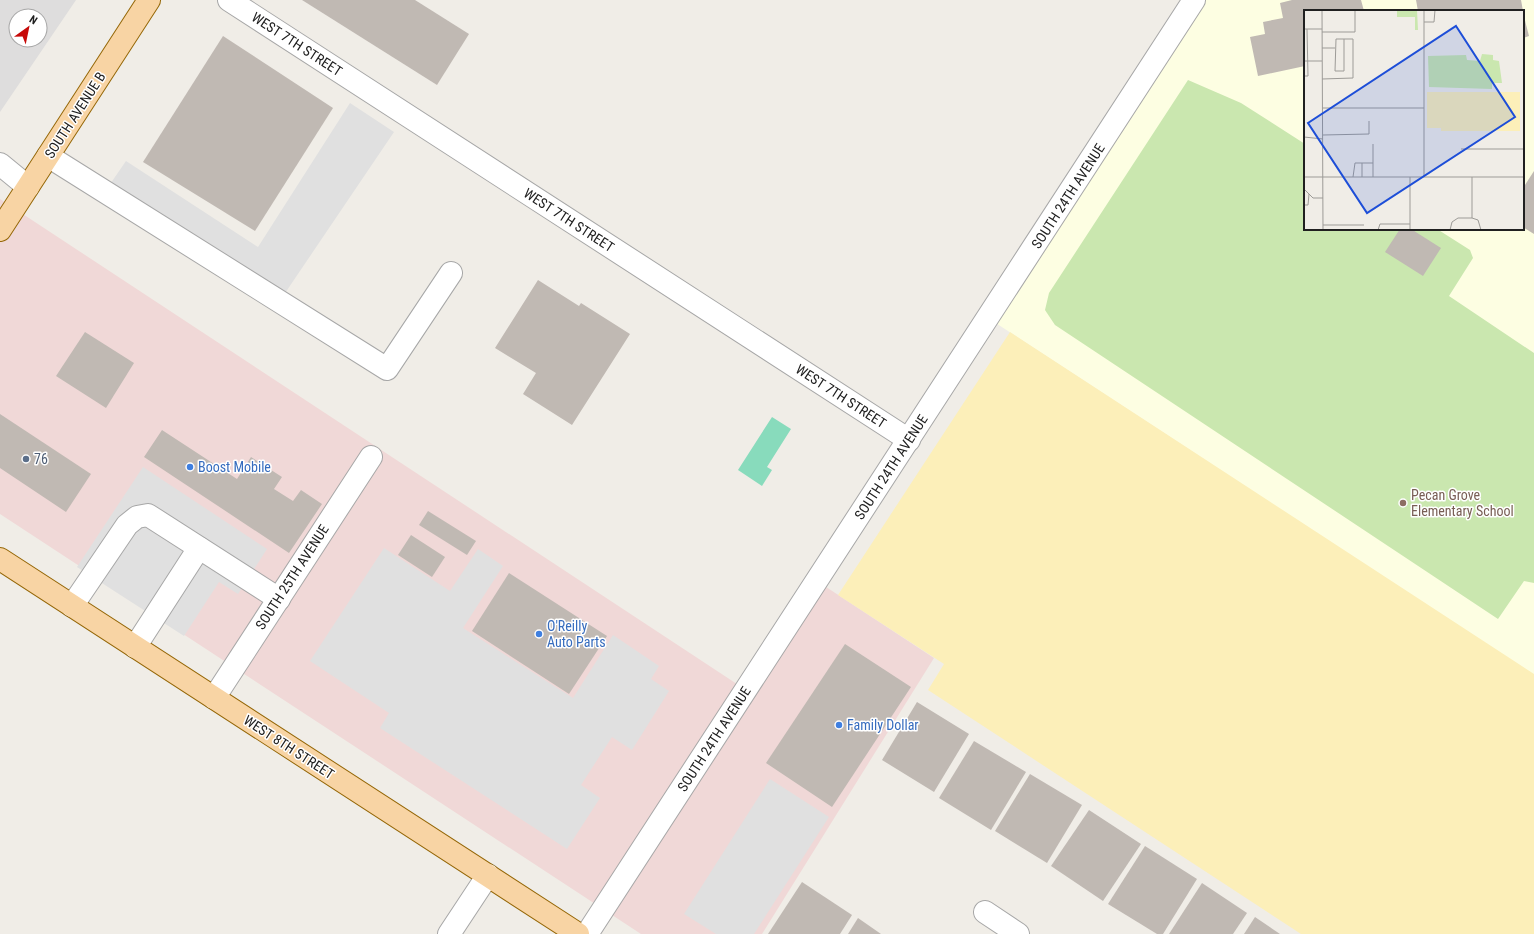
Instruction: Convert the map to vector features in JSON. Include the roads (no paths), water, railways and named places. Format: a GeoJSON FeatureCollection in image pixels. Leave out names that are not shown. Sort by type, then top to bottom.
{"type":"FeatureCollection","features":[{"type":"Feature","properties":{"kind":"main road","name":"SOUTH AVENUE B"},"geometry":{"type":"LineString","coordinates":[[0,230],[149,0]]}},
{"type":"Feature","properties":{"kind":"main road","name":"WEST 8TH STREET"},"geometry":{"type":"LineString","coordinates":[[0,559],[578,934]]}},
{"type":"Feature","properties":{"kind":"street","name":"WEST 7TH STREET"},"geometry":{"type":"LineString","coordinates":[[229,0],[909,440]]}},
{"type":"Feature","properties":{"kind":"street","name":"SOUTH 24TH AVENUE"},"geometry":{"type":"LineString","coordinates":[[587,934],[1194,0]]}},
{"type":"Feature","properties":{"kind":"street"},"geometry":{"type":"LineString","coordinates":[[48,156],[387,369],[451,273]]}},
{"type":"Feature","properties":{"kind":"street"},"geometry":{"type":"LineString","coordinates":[[0,164],[28,187]]}},
{"type":"Feature","properties":{"kind":"street","name":"SOUTH 25TH AVENUE"},"geometry":{"type":"LineString","coordinates":[[214,698],[371,457]]}},
{"type":"Feature","properties":{"kind":"street"},"geometry":{"type":"LineString","coordinates":[[72,606],[127,525],[137,517],[148,515],[279,598]]}},
{"type":"Feature","properties":{"kind":"street"},"geometry":{"type":"LineString","coordinates":[[135,647],[199,548]]}},
{"type":"Feature","properties":{"kind":"street"},"geometry":{"type":"LineString","coordinates":[[449,934],[488,875]]}},
{"type":"Feature","properties":{"kind":"street"},"geometry":{"type":"LineString","coordinates":[[985,912],[1018,934]]}},
{"type":"Feature","properties":{"kind":"place","name":"76"},"geometry":{"type":"Point","coordinates":[26,459]}},
{"type":"Feature","properties":{"kind":"place","name":"Boost Mobile"},"geometry":{"type":"Point","coordinates":[190,467]}},
{"type":"Feature","properties":{"kind":"place","name":"Pecan Grove Elementary School"},"geometry":{"type":"Point","coordinates":[1403,503]}},
{"type":"Feature","properties":{"kind":"place","name":"O'Reilly Auto Parts"},"geometry":{"type":"Point","coordinates":[539,634]}},
{"type":"Feature","properties":{"kind":"place","name":"Family Dollar"},"geometry":{"type":"Point","coordinates":[839,725]}}]}
